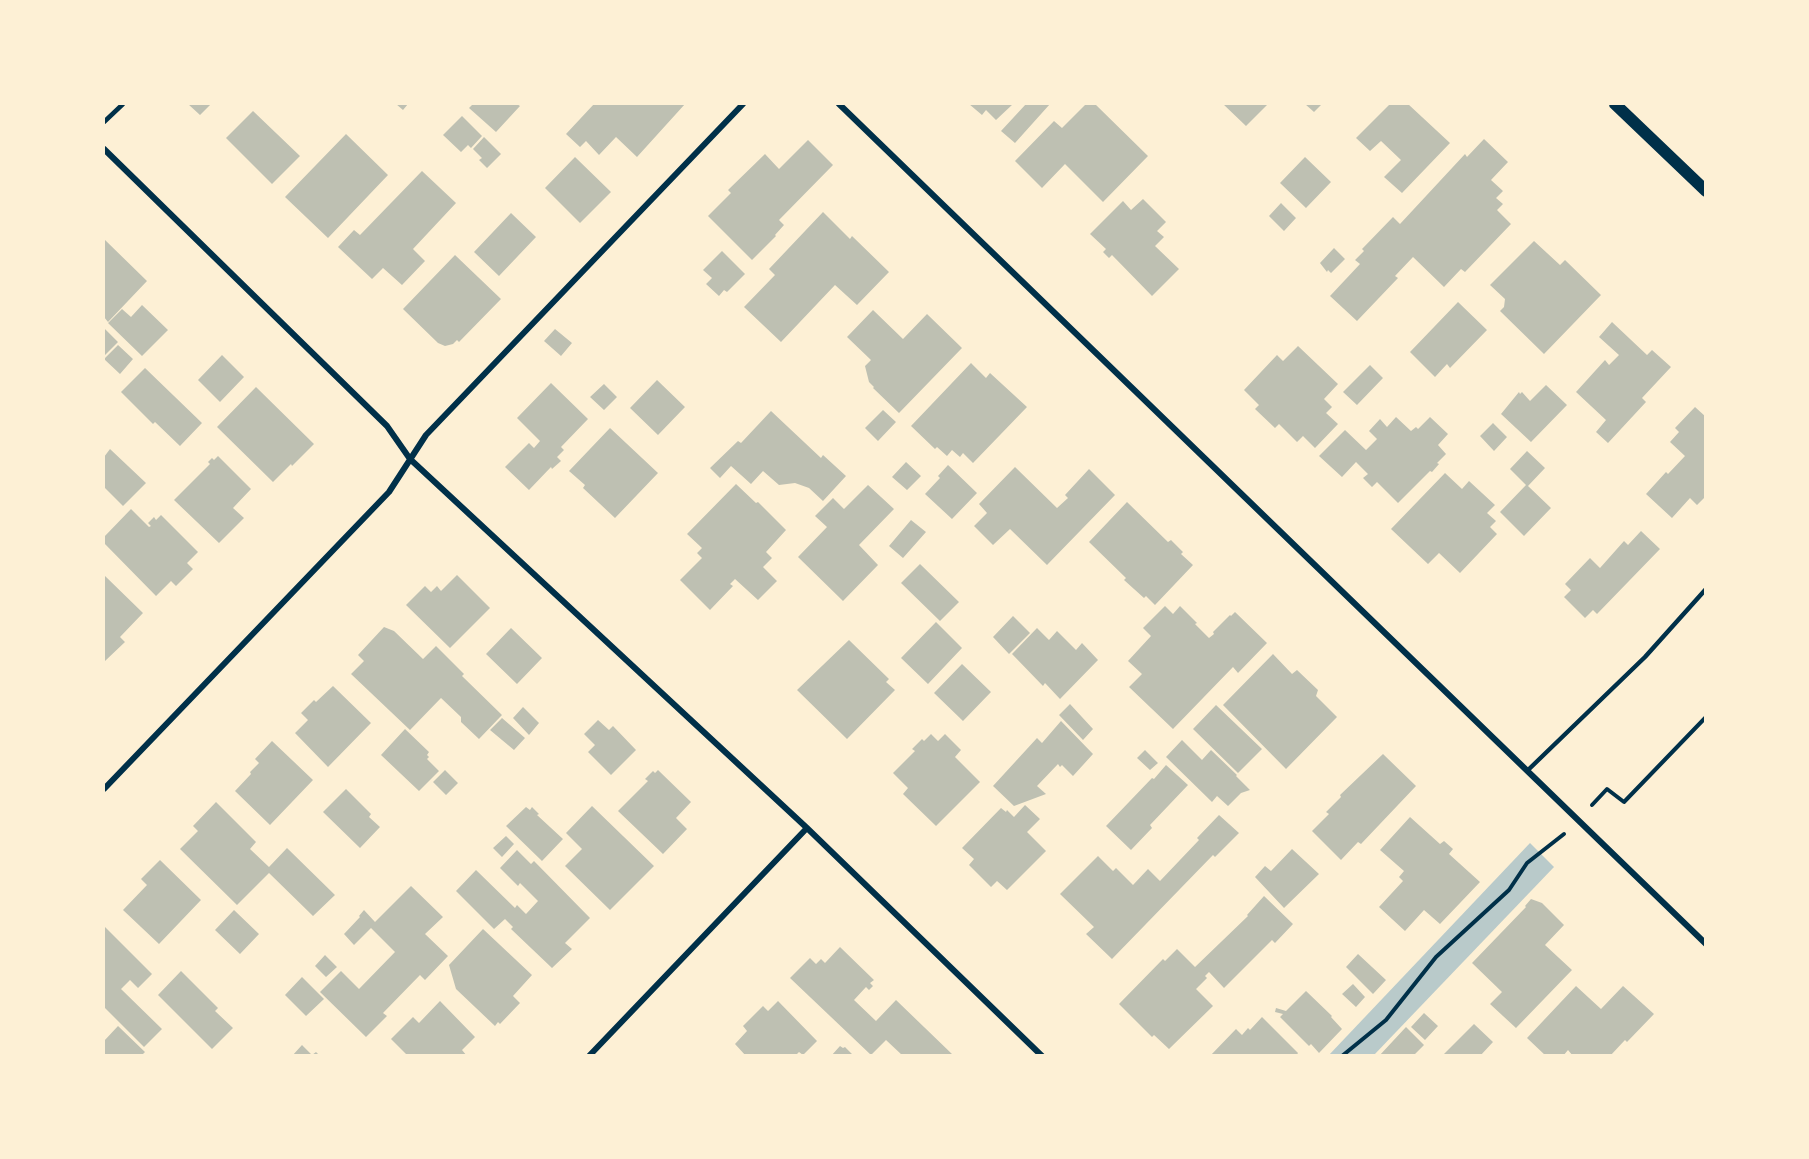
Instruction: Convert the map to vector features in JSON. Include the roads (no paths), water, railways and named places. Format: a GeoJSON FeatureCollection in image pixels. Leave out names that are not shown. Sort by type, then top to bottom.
{"type":"FeatureCollection","features":[{"type":"Feature","properties":{"kind":"main road"},"geometry":{"type":"LineString","coordinates":[[1615,104],[1706,191]]}},
{"type":"Feature","properties":{"kind":"street"},"geometry":{"type":"LineString","coordinates":[[104,789],[389,492],[426,435],[743,104]]}},
{"type":"Feature","properties":{"kind":"street"},"geometry":{"type":"LineString","coordinates":[[839,104],[1706,944]]}},
{"type":"Feature","properties":{"kind":"street"},"geometry":{"type":"LineString","coordinates":[[104,149],[387,426],[410,459],[807,828],[1042,1056]]}},
{"type":"Feature","properties":{"kind":"street"},"geometry":{"type":"LineString","coordinates":[[589,1056],[807,828]]}},
{"type":"Feature","properties":{"kind":"lane"},"geometry":{"type":"LineString","coordinates":[[104,122],[123,104]]}},
{"type":"Feature","properties":{"kind":"lane"},"geometry":{"type":"LineString","coordinates":[[1527,771],[1645,657],[1706,590]]}}]}
